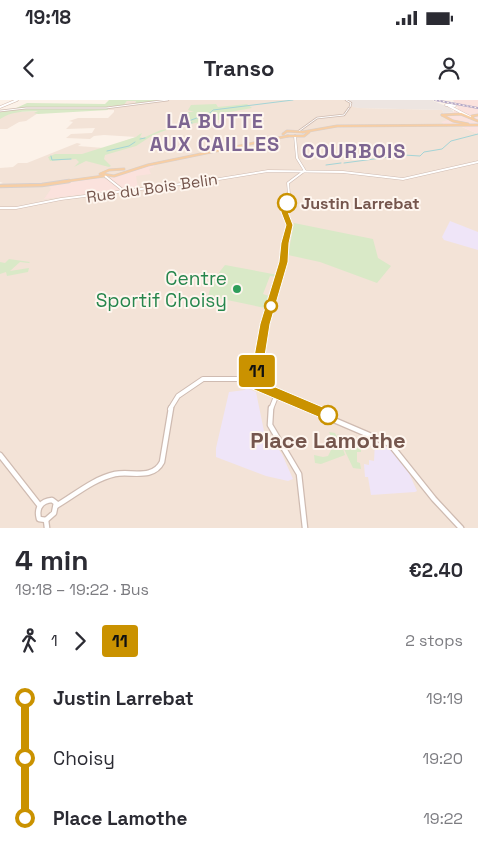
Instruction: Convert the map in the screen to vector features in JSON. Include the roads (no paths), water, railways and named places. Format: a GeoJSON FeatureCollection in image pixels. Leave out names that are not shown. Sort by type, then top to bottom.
{"type":"FeatureCollection","features":[{"type":"Feature","properties":{"kind":"main road"},"geometry":{"type":"LineString","coordinates":[[0,107],[17,100]]}},
{"type":"Feature","properties":{"kind":"main road"},"geometry":{"type":"LineString","coordinates":[[451,105],[478,121]]}},
{"type":"Feature","properties":{"kind":"main road"},"geometry":{"type":"LineString","coordinates":[[451,105],[459,113],[442,115],[464,125]]}},
{"type":"Feature","properties":{"kind":"main road"},"geometry":{"type":"LineString","coordinates":[[460,112],[478,115]]}},
{"type":"Feature","properties":{"kind":"main road"},"geometry":{"type":"LineString","coordinates":[[452,113],[471,117],[478,115]]}},
{"type":"Feature","properties":{"kind":"main road"},"geometry":{"type":"LineString","coordinates":[[303,132],[325,127],[366,125],[478,126]]}},
{"type":"Feature","properties":{"kind":"main road"},"geometry":{"type":"LineString","coordinates":[[455,126],[478,126]]}},
{"type":"Feature","properties":{"kind":"main road"},"geometry":{"type":"LineString","coordinates":[[104,175],[109,170],[119,171],[258,141],[306,134],[325,127]]}},
{"type":"Feature","properties":{"kind":"main road"},"geometry":{"type":"LineString","coordinates":[[310,132],[318,130]]}},
{"type":"Feature","properties":{"kind":"main road"},"geometry":{"type":"LineString","coordinates":[[258,141],[283,134],[283,132],[287,131],[299,131],[306,134]]}},
{"type":"Feature","properties":{"kind":"main road"},"geometry":{"type":"LineString","coordinates":[[283,134],[288,136]]}},
{"type":"Feature","properties":{"kind":"main road"},"geometry":{"type":"LineString","coordinates":[[160,162],[271,139]]}},
{"type":"Feature","properties":{"kind":"main road"},"geometry":{"type":"LineString","coordinates":[[0,186],[36,186],[104,175],[114,176],[119,171]]}},
{"type":"Feature","properties":{"kind":"street"},"geometry":{"type":"LineString","coordinates":[[0,111],[31,108],[71,109],[135,106],[168,100]]}},
{"type":"Feature","properties":{"kind":"street"},"geometry":{"type":"LineString","coordinates":[[299,131],[317,118],[345,114],[346,109],[351,104],[346,100]]}},
{"type":"Feature","properties":{"kind":"street"},"geometry":{"type":"LineString","coordinates":[[254,384],[265,324],[281,275],[289,225],[285,212],[289,194],[288,184],[301,172],[297,158],[295,136]]}},
{"type":"Feature","properties":{"kind":"street","name":"Rue du Bois Belin"},"geometry":{"type":"LineString","coordinates":[[0,208],[16,208],[61,199],[262,172],[350,172],[404,179],[478,162]]}},
{"type":"Feature","properties":{"kind":"street"},"geometry":{"type":"LineString","coordinates":[[104,175],[124,191]]}},
{"type":"Feature","properties":{"kind":"street"},"geometry":{"type":"LineString","coordinates":[[111,180],[114,176]]}},
{"type":"Feature","properties":{"kind":"street"},"geometry":{"type":"LineString","coordinates":[[56,506],[54,501],[49,500],[40,506],[37,512],[38,517],[41,520],[46,520],[52,516],[56,506],[109,476],[123,473],[149,473],[158,470],[162,462],[170,409],[173,402],[199,381],[209,378],[241,379],[390,444],[434,499],[461,528]]}},
{"type":"Feature","properties":{"kind":"street"},"geometry":{"type":"LineString","coordinates":[[278,394],[268,416],[272,429],[300,474],[305,528]]}},
{"type":"Feature","properties":{"kind":"street"},"geometry":{"type":"LineString","coordinates":[[0,455],[40,506]]}},
{"type":"Feature","properties":{"kind":"street"},"geometry":{"type":"LineString","coordinates":[[46,520],[47,528]]}},
{"type":"Feature","properties":{"kind":"waterway"},"geometry":{"type":"LineString","coordinates":[[192,123],[186,122],[210,113],[213,110],[293,100]]}},
{"type":"Feature","properties":{"kind":"waterway"},"geometry":{"type":"LineString","coordinates":[[344,163],[404,155],[420,156],[424,152],[442,149],[451,141],[478,134]]}},
{"type":"Feature","properties":{"kind":"waterway"},"geometry":{"type":"LineString","coordinates":[[140,139],[145,138]]}},
{"type":"Feature","properties":{"kind":"waterway"},"geometry":{"type":"LineString","coordinates":[[107,151],[129,146],[135,142]]}},
{"type":"Feature","properties":{"kind":"waterway"},"geometry":{"type":"LineString","coordinates":[[51,156],[52,160],[71,159]]}},
{"type":"Feature","properties":{"kind":"waterway"},"geometry":{"type":"LineString","coordinates":[[326,165],[341,163]]}},
{"type":"Feature","properties":{"kind":"railway"},"geometry":{"type":"LineString","coordinates":[[435,100],[478,108]]}},
{"type":"Feature","properties":{"kind":"place","name":"Justin Larrebat"},"geometry":{"type":"Point","coordinates":[287,203]}},
{"type":"Feature","properties":{"kind":"place","name":"Centre Sportif Choisy"},"geometry":{"type":"Point","coordinates":[237,289]}},
{"type":"Feature","properties":{"kind":"place","name":"Place Lamothe"},"geometry":{"type":"Point","coordinates":[328,415]}},
{"type":"Feature","properties":{"kind":"district","name":"LA BUTTE AUX CAILLES"},"geometry":{"type":"Point","coordinates":[215,132]}},
{"type":"Feature","properties":{"kind":"district","name":"COURBOIS"},"geometry":{"type":"Point","coordinates":[354,151]}}]}
